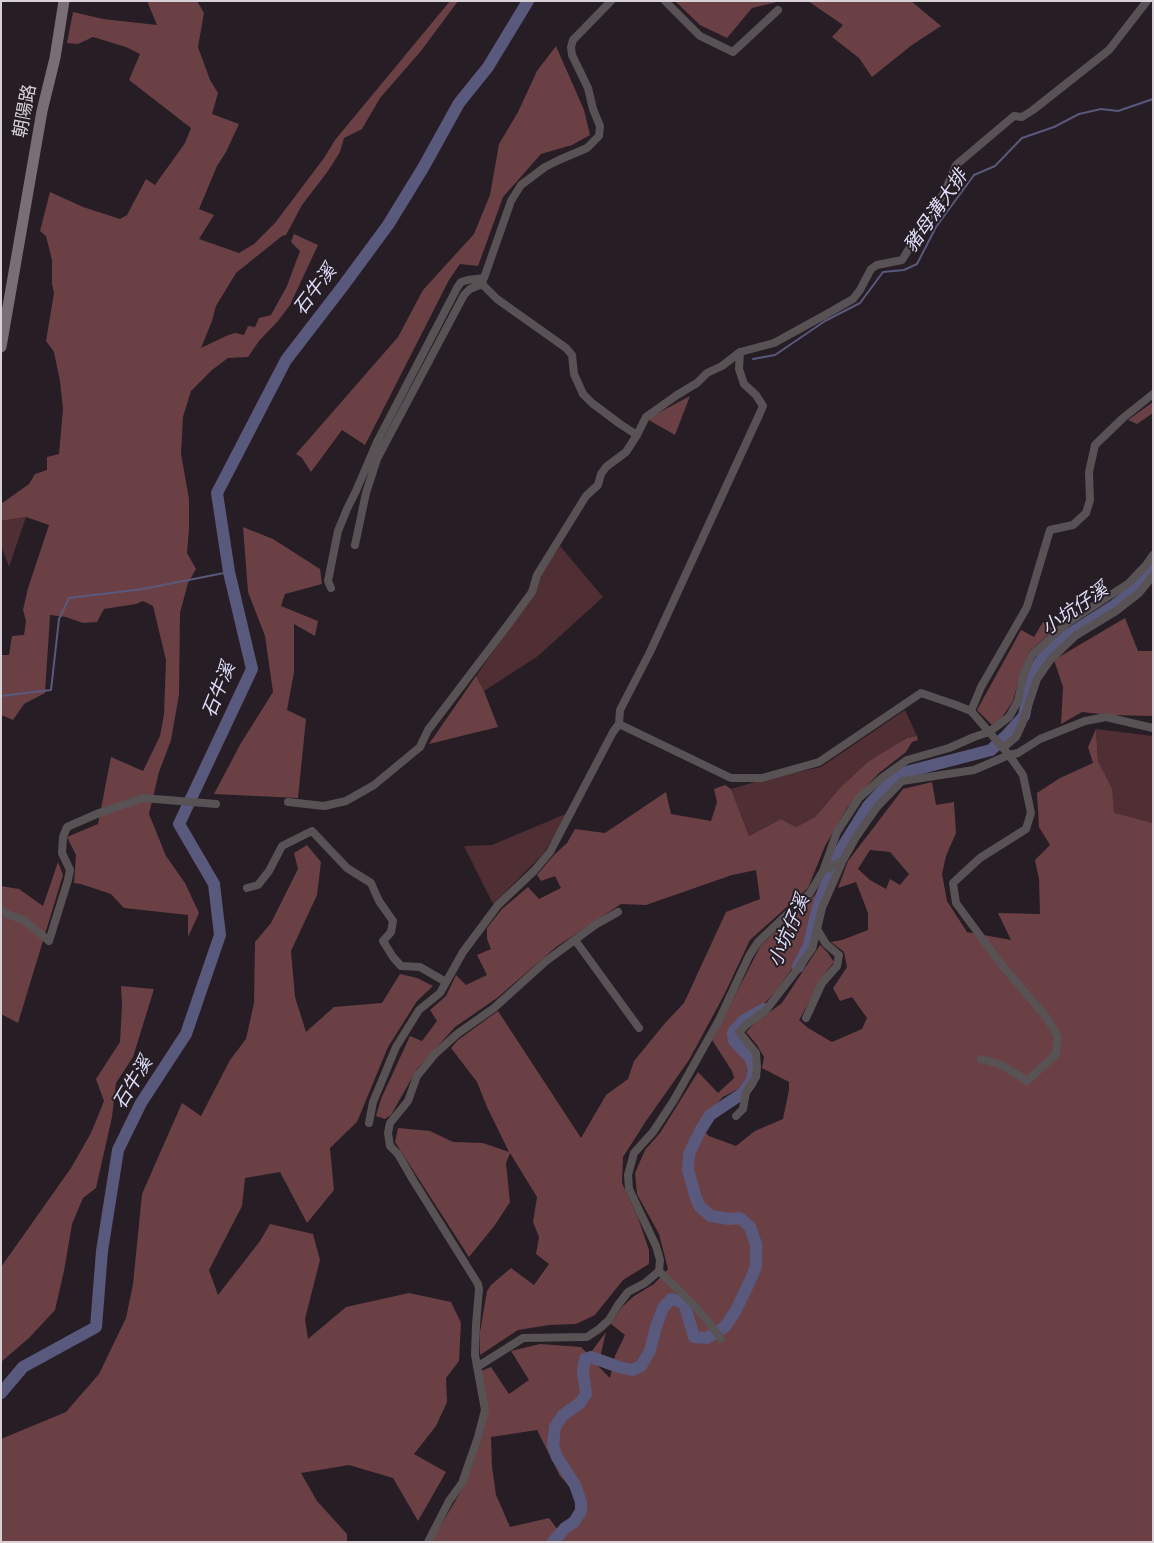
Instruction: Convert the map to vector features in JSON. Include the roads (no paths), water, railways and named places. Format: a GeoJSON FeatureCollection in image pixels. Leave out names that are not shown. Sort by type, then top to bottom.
{"type":"FeatureCollection","features":[{"type":"Feature","properties":{"kind":"main road","name":"朝陽路"},"geometry":{"type":"LineString","coordinates":[[1,347],[42,111],[55,58],[64,1]]}},
{"type":"Feature","properties":{"kind":"street"},"geometry":{"type":"LineString","coordinates":[[355,545],[366,493],[377,459],[464,295],[470,288],[483,281],[511,201],[521,185],[545,167],[588,148],[599,136],[600,126],[593,109],[588,88],[572,55],[571,47],[573,40],[611,1]]}},
{"type":"Feature","properties":{"kind":"street"},"geometry":{"type":"LineString","coordinates":[[665,1],[700,36],[733,52],[778,10]]}},
{"type":"Feature","properties":{"kind":"street"},"geometry":{"type":"LineString","coordinates":[[288,802],[324,806],[346,801],[374,785],[420,747],[428,730],[532,592],[537,575],[586,496],[598,485],[601,474],[606,467],[626,452],[646,417],[740,352],[774,343],[853,299],[872,269],[877,265],[902,260],[945,192],[956,165],[1014,116],[1022,117],[1033,110],[1109,50],[1147,1]]}},
{"type":"Feature","properties":{"kind":"street"},"geometry":{"type":"LineString","coordinates":[[331,588],[328,581],[338,531],[377,442],[461,282],[468,280],[483,281],[497,299],[566,348],[572,354],[574,374],[583,394],[592,404],[637,434]]}},
{"type":"Feature","properties":{"kind":"street"},"geometry":{"type":"LineString","coordinates":[[368,1123],[372,1102],[396,1047],[419,1010],[440,993],[464,952],[498,906],[534,871],[550,852],[619,724],[620,710],[650,652],[763,406],[756,395],[744,384],[740,369],[740,352]]}},
{"type":"Feature","properties":{"kind":"street"},"geometry":{"type":"LineString","coordinates":[[971,711],[981,687],[1027,607],[1050,530],[1073,525],[1086,513],[1090,500],[1089,472],[1095,445],[1123,418],[1153,394]]}},
{"type":"Feature","properties":{"kind":"street"},"geometry":{"type":"LineString","coordinates":[[477,1367],[523,1338],[587,1337],[599,1330],[609,1320],[628,1292],[645,1283],[659,1271],[660,1260],[656,1246],[629,1189],[628,1175],[634,1153],[653,1132],[674,1100],[719,1020],[749,956],[758,942],[810,893],[823,871],[837,832],[859,798],[883,777],[907,760],[949,748],[989,732],[1009,717],[1018,701],[1024,676],[1032,655],[1066,624],[1129,583],[1153,555]]}},
{"type":"Feature","properties":{"kind":"street"},"geometry":{"type":"LineString","coordinates":[[1003,748],[1016,737],[1037,679],[1051,659],[1075,636],[1116,611],[1139,593],[1153,576]]}},
{"type":"Feature","properties":{"kind":"street"},"geometry":{"type":"LineString","coordinates":[[619,724],[731,778],[762,778],[819,762],[921,693],[971,711],[1009,755],[1023,775],[1031,813],[1026,829],[980,858],[953,883],[956,903],[1001,964],[1047,1018],[1058,1037],[1056,1054],[1027,1081],[1000,1064],[981,1059]]}},
{"type":"Feature","properties":{"kind":"street"},"geometry":{"type":"LineString","coordinates":[[736,1116],[743,1109],[746,1092],[756,1076],[757,1067],[756,1053],[739,1032],[766,1010],[812,949],[822,908],[843,860],[877,807],[902,781],[974,770],[1018,753],[1040,739],[1085,721],[1106,717],[1153,728]]}},
{"type":"Feature","properties":{"kind":"street"},"geometry":{"type":"LineString","coordinates":[[1,910],[24,920],[49,940],[70,870],[62,853],[66,827],[143,798],[216,804]]}},
{"type":"Feature","properties":{"kind":"street"},"geometry":{"type":"LineString","coordinates":[[247,888],[258,885],[282,846],[312,831],[347,868],[371,883],[379,901],[393,921],[391,932],[383,941],[393,957],[401,966],[420,967],[446,982]]}},
{"type":"Feature","properties":{"kind":"street"},"geometry":{"type":"LineString","coordinates":[[823,871],[843,860]]}},
{"type":"Feature","properties":{"kind":"street"},"geometry":{"type":"LineString","coordinates":[[428,1542],[449,1502],[462,1483],[485,1410],[475,1355],[479,1289],[478,1284],[398,1154],[390,1146],[388,1133],[390,1123],[408,1101],[417,1076],[435,1054],[457,1034],[494,1008],[546,961],[595,924],[618,912]]}},
{"type":"Feature","properties":{"kind":"street"},"geometry":{"type":"LineString","coordinates":[[806,1018],[822,983],[836,966],[839,955],[826,944],[817,929]]}},
{"type":"Feature","properties":{"kind":"street"},"geometry":{"type":"LineString","coordinates":[[575,940],[639,1028]]}},
{"type":"Feature","properties":{"kind":"street"},"geometry":{"type":"LineString","coordinates":[[659,1271],[693,1304],[720,1338]]}},
{"type":"Feature","properties":{"kind":"waterway","name":"石牛溪"},"geometry":{"type":"LineString","coordinates":[[1,1393],[23,1367],[96,1327],[102,1251],[118,1150],[141,1103],[186,1034],[220,935],[214,884],[179,824],[252,669],[229,572],[217,493],[286,360],[388,225],[423,168],[459,103],[488,67],[528,1]]}},
{"type":"Feature","properties":{"kind":"waterway","name":"豬母溝大排"},"geometry":{"type":"LineString","coordinates":[[753,359],[775,355],[825,321],[860,303],[883,272],[904,270],[917,264],[936,227],[974,175],[995,166],[1022,138],[1054,127],[1079,114],[1101,109],[1118,111],[1153,99]]}},
{"type":"Feature","properties":{"kind":"waterway","name":"小坑仔溪"},"geometry":{"type":"LineString","coordinates":[[798,967],[809,945],[817,910],[834,863],[868,806],[889,783],[906,772],[991,750],[1024,716],[1030,685],[1038,665],[1052,645],[1115,605],[1139,586],[1153,568]]}},
{"type":"Feature","properties":{"kind":"waterway"},"geometry":{"type":"LineString","coordinates":[[1,696],[51,690],[59,619],[69,598],[143,589],[229,572]]}},
{"type":"Feature","properties":{"kind":"waterway","name":"小坑仔溪"},"geometry":{"type":"LineString","coordinates":[[553,1542],[565,1528],[574,1522],[581,1511],[581,1502],[575,1485],[557,1457],[553,1445],[555,1427],[563,1415],[580,1403],[586,1394],[583,1371],[585,1359],[591,1357],[632,1370],[641,1366],[650,1351],[663,1308],[671,1299],[684,1303],[694,1337],[707,1338],[725,1327],[736,1310],[751,1279],[756,1266],[756,1244],[750,1227],[740,1218],[729,1219],[711,1216],[700,1207],[688,1170],[689,1154],[710,1115],[743,1093],[751,1082],[754,1071],[751,1059],[734,1041],[733,1032],[743,1021],[764,1009]]}}]}
